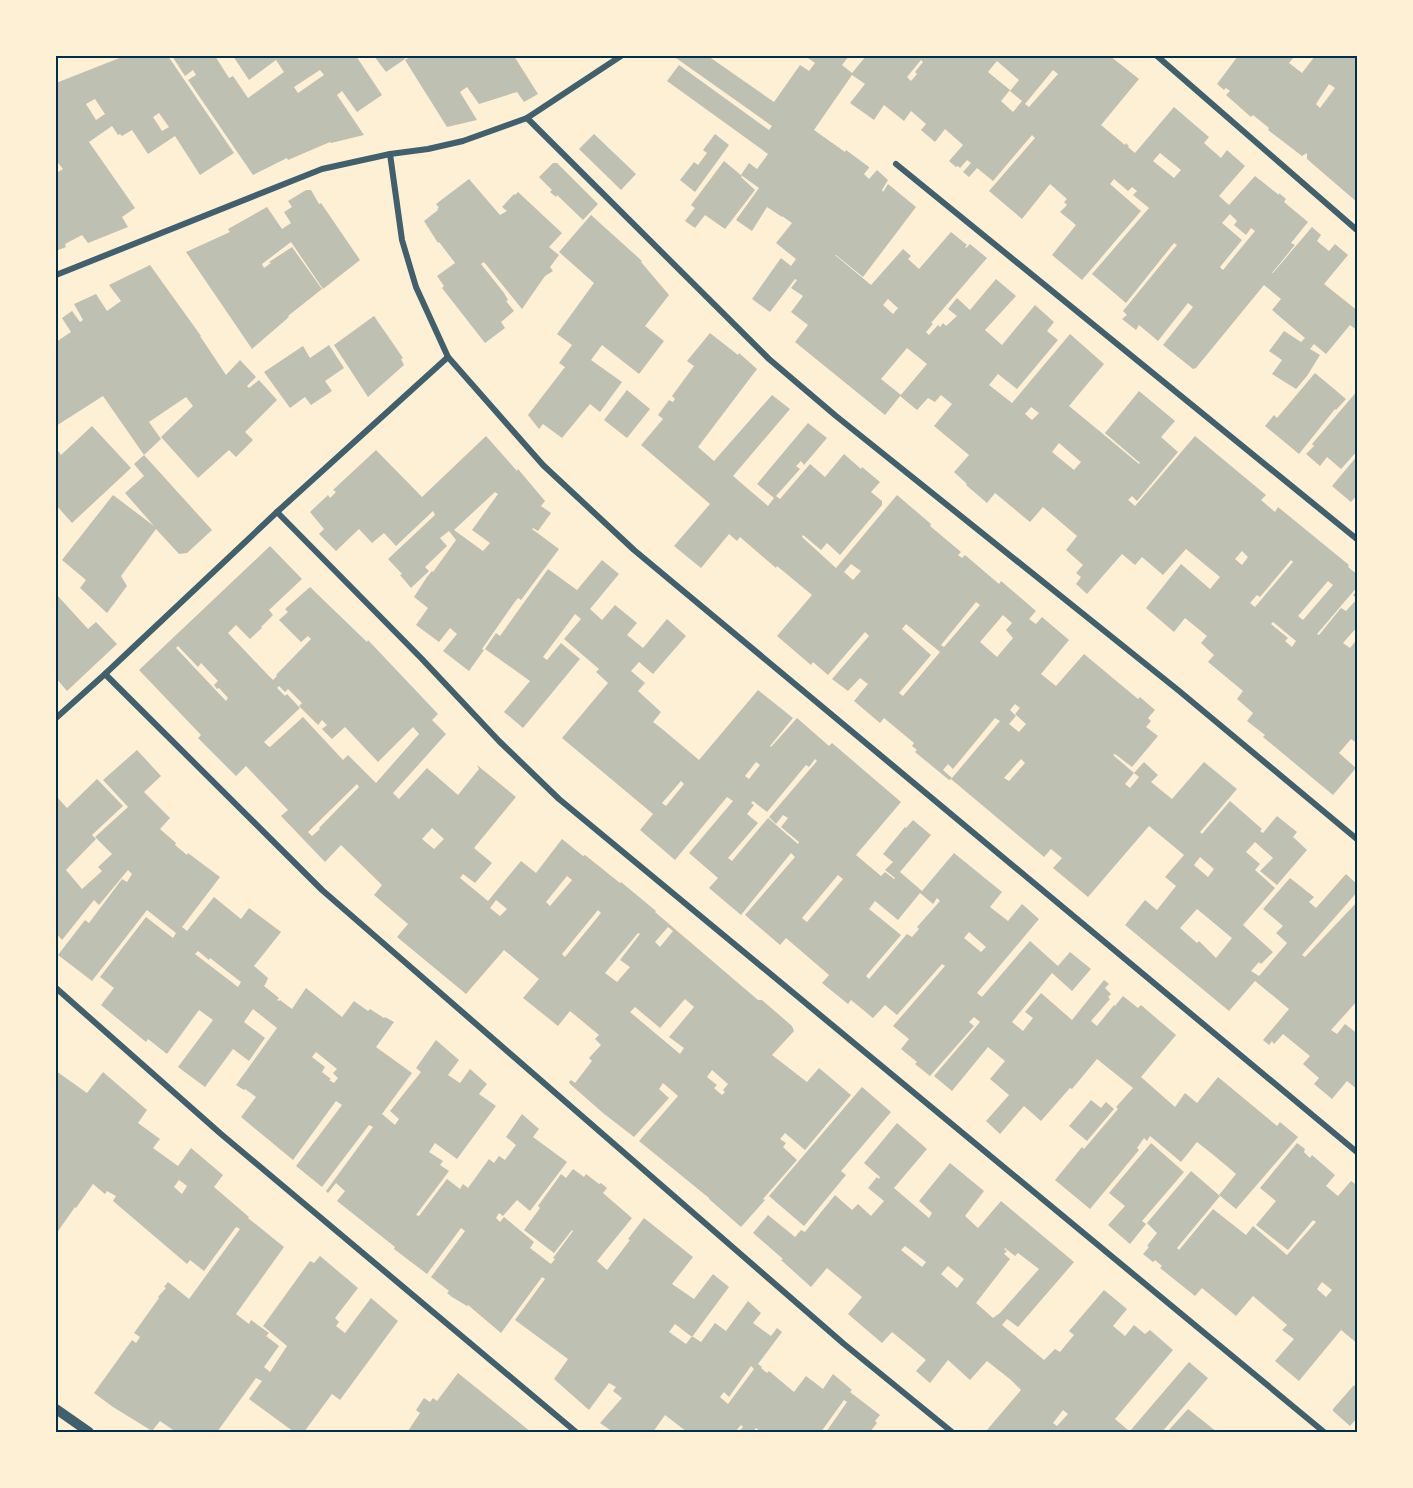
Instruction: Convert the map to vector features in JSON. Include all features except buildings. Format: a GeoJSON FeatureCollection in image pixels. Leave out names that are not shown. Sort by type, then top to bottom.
{"type":"FeatureCollection","features":[{"type":"Feature","properties":{"kind":"street"},"geometry":{"type":"LineString","coordinates":[[56,275],[322,169],[463,141],[527,118],[621,56]]}},
{"type":"Feature","properties":{"kind":"street"},"geometry":{"type":"LineString","coordinates":[[1157,56],[1358,231]]}},
{"type":"Feature","properties":{"kind":"street"},"geometry":{"type":"LineString","coordinates":[[527,118],[769,359],[836,416],[1178,690],[1358,840]]}},
{"type":"Feature","properties":{"kind":"street"},"geometry":{"type":"LineString","coordinates":[[390,154],[402,240],[416,287],[448,357],[543,465],[634,550],[1358,1154]]}},
{"type":"Feature","properties":{"kind":"street"},"geometry":{"type":"LineString","coordinates":[[896,164],[1358,540]]}},
{"type":"Feature","properties":{"kind":"street"},"geometry":{"type":"LineString","coordinates":[[56,718],[277,512],[448,357]]}},
{"type":"Feature","properties":{"kind":"street"},"geometry":{"type":"LineString","coordinates":[[277,512],[499,741],[559,799],[1324,1432]]}},
{"type":"Feature","properties":{"kind":"street"},"geometry":{"type":"LineString","coordinates":[[105,674],[321,890],[844,1344],[952,1432]]}},
{"type":"Feature","properties":{"kind":"street"},"geometry":{"type":"LineString","coordinates":[[56,988],[220,1134],[575,1432]]}},
{"type":"Feature","properties":{"kind":"street"},"geometry":{"type":"LineString","coordinates":[[56,1409],[90,1432]]}}]}
